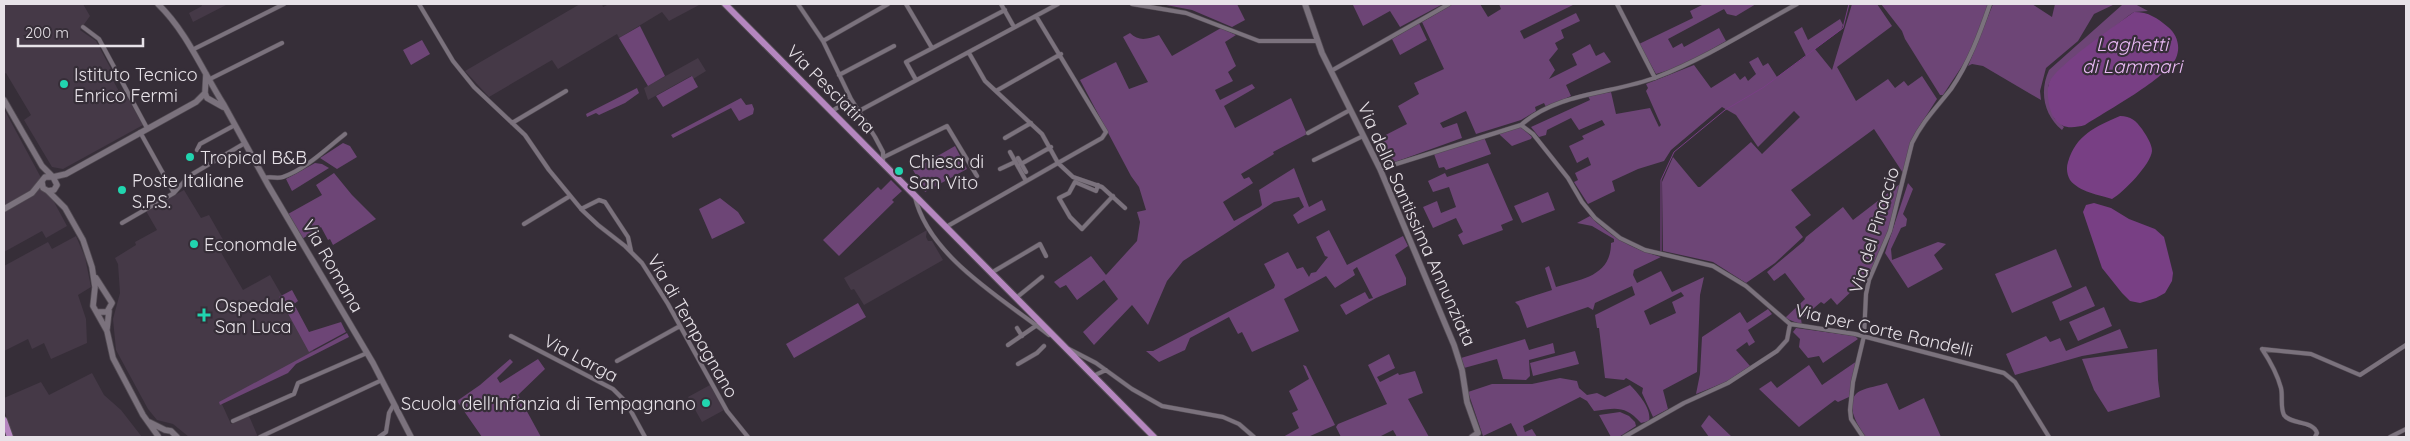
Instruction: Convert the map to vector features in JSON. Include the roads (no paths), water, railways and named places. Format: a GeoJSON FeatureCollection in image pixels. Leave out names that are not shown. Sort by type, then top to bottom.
{"type":"FeatureCollection","features":[{"type":"Feature","properties":{"kind":"main road","name":"Via Pesciatina"},"geometry":{"type":"LineString","coordinates":[[725,4],[884,160],[914,195],[1154,437]]}},
{"type":"Feature","properties":{"kind":"main road"},"geometry":{"type":"LineString","coordinates":[[4,420],[10,437]]}},
{"type":"Feature","properties":{"kind":"street","name":"Via Romana"},"geometry":{"type":"LineString","coordinates":[[158,4],[174,22],[210,79],[215,92],[235,124],[264,178],[367,353],[411,437]]}},
{"type":"Feature","properties":{"kind":"street"},"geometry":{"type":"LineString","coordinates":[[192,50],[284,4]]}},
{"type":"Feature","properties":{"kind":"street","name":"Via di Tempagnano"},"geometry":{"type":"LineString","coordinates":[[419,4],[462,73],[486,100],[525,135],[581,209],[631,251],[643,264],[727,411],[748,437]]}},
{"type":"Feature","properties":{"kind":"street"},"geometry":{"type":"LineString","coordinates":[[798,4],[822,41],[851,99],[875,137],[884,160],[947,126],[977,176]]}},
{"type":"Feature","properties":{"kind":"street"},"geometry":{"type":"LineString","coordinates":[[822,41],[888,4]]}},
{"type":"Feature","properties":{"kind":"street"},"geometry":{"type":"LineString","coordinates":[[906,4],[932,48]]}},
{"type":"Feature","properties":{"kind":"street"},"geometry":{"type":"LineString","coordinates":[[1001,4],[1014,27]]}},
{"type":"Feature","properties":{"kind":"street"},"geometry":{"type":"LineString","coordinates":[[859,111],[969,53],[1036,16],[1050,6],[1058,4]]}},
{"type":"Feature","properties":{"kind":"street"},"geometry":{"type":"LineString","coordinates":[[1132,4],[1186,13],[1259,41],[1317,42]]}},
{"type":"Feature","properties":{"kind":"street","name":"Via della Santissima Annunziata"},"geometry":{"type":"LineString","coordinates":[[1305,4],[1317,42],[1380,169],[1458,355],[1467,402],[1479,435]]}},
{"type":"Feature","properties":{"kind":"street"},"geometry":{"type":"LineString","coordinates":[[1331,70],[1449,4]]}},
{"type":"Feature","properties":{"kind":"street"},"geometry":{"type":"LineString","coordinates":[[1618,4],[1655,78]]}},
{"type":"Feature","properties":{"kind":"street"},"geometry":{"type":"LineString","coordinates":[[1380,169],[1521,125],[1528,118],[1560,103],[1655,78],[1683,66],[1797,4]]}},
{"type":"Feature","properties":{"kind":"street","name":"Via del Pinaccio"},"geometry":{"type":"LineString","coordinates":[[1864,437],[1851,419],[1850,410],[1853,382],[1864,336],[1866,294],[1869,280],[1890,231],[1912,143],[1919,130],[1952,88],[1972,54],[1990,4]]}},
{"type":"Feature","properties":{"kind":"street"},"geometry":{"type":"LineString","coordinates":[[916,80],[906,62],[1005,10]]}},
{"type":"Feature","properties":{"kind":"street"},"geometry":{"type":"LineString","coordinates":[[946,227],[1106,135],[1061,54],[1036,16]]}},
{"type":"Feature","properties":{"kind":"street"},"geometry":{"type":"LineString","coordinates":[[83,28],[99,39],[147,128]]}},
{"type":"Feature","properties":{"kind":"street"},"geometry":{"type":"LineString","coordinates":[[210,79],[282,43]]}},
{"type":"Feature","properties":{"kind":"street"},"geometry":{"type":"LineString","coordinates":[[839,74],[894,46]]}},
{"type":"Feature","properties":{"kind":"street"},"geometry":{"type":"LineString","coordinates":[[969,53],[985,81],[1042,134],[1051,147],[1058,163],[1073,177],[1098,185],[1125,208]]}},
{"type":"Feature","properties":{"kind":"street"},"geometry":{"type":"LineString","coordinates":[[996,91],[1061,54]]}},
{"type":"Feature","properties":{"kind":"street"},"geometry":{"type":"LineString","coordinates":[[206,74],[207,95]]}},
{"type":"Feature","properties":{"kind":"street"},"geometry":{"type":"LineString","coordinates":[[4,209],[32,192],[47,176],[66,174],[215,92],[211,88],[207,95]]}},
{"type":"Feature","properties":{"kind":"street"},"geometry":{"type":"LineString","coordinates":[[512,122],[566,91]]}},
{"type":"Feature","properties":{"kind":"street","name":"Via Romana"},"geometry":{"type":"LineString","coordinates":[[207,95],[227,110]]}},
{"type":"Feature","properties":{"kind":"street"},"geometry":{"type":"LineString","coordinates":[[832,111],[851,99]]}},
{"type":"Feature","properties":{"kind":"street"},"geometry":{"type":"LineString","coordinates":[[4,100],[42,166],[53,176],[65,208],[83,240],[92,267],[112,303],[109,311],[107,331]]}},
{"type":"Feature","properties":{"kind":"street"},"geometry":{"type":"LineString","coordinates":[[1308,133],[1350,110]]}},
{"type":"Feature","properties":{"kind":"street"},"geometry":{"type":"LineString","coordinates":[[1005,138],[1031,123]]}},
{"type":"Feature","properties":{"kind":"street"},"geometry":{"type":"LineString","coordinates":[[197,150],[200,144],[235,124]]}},
{"type":"Feature","properties":{"kind":"street","name":"Via per Corte Randelli"},"geometry":{"type":"LineString","coordinates":[[1521,125],[1533,134],[1568,178],[1587,209],[1604,227],[1620,238],[1645,250],[1713,266],[1746,286],[1790,324],[1864,336],[2004,373],[2013,379],[2049,437]]}},
{"type":"Feature","properties":{"kind":"street"},"geometry":{"type":"LineString","coordinates":[[140,132],[174,193]]}},
{"type":"Feature","properties":{"kind":"street"},"geometry":{"type":"LineString","coordinates":[[264,178],[281,178],[290,174],[311,161],[345,134]]}},
{"type":"Feature","properties":{"kind":"street"},"geometry":{"type":"LineString","coordinates":[[1314,160],[1363,136]]}},
{"type":"Feature","properties":{"kind":"street"},"geometry":{"type":"LineString","coordinates":[[122,223],[174,193],[189,176],[245,143]]}},
{"type":"Feature","properties":{"kind":"street"},"geometry":{"type":"LineString","coordinates":[[1021,164],[1051,147]]}},
{"type":"Feature","properties":{"kind":"street"},"geometry":{"type":"LineString","coordinates":[[1010,152],[1026,181]]}},
{"type":"Feature","properties":{"kind":"street"},"geometry":{"type":"LineString","coordinates":[[1018,158],[1026,172]]}},
{"type":"Feature","properties":{"kind":"street"},"geometry":{"type":"LineString","coordinates":[[1000,169],[1015,162]]}},
{"type":"Feature","properties":{"kind":"street"},"geometry":{"type":"LineString","coordinates":[[42,166],[42,181],[47,190],[65,208]]}},
{"type":"Feature","properties":{"kind":"street"},"geometry":{"type":"LineString","coordinates":[[32,192],[47,190],[57,185],[66,174]]}},
{"type":"Feature","properties":{"kind":"street"},"geometry":{"type":"LineString","coordinates":[[1098,185],[1096,191],[1075,182],[1069,193],[1059,198],[1070,217],[1082,228],[1113,196]]}},
{"type":"Feature","properties":{"kind":"street","name":"Via Pesciatina"},"geometry":{"type":"LineString","coordinates":[[914,195],[917,206],[935,238],[952,260],[1064,346]]}},
{"type":"Feature","properties":{"kind":"street"},"geometry":{"type":"LineString","coordinates":[[524,224],[570,196]]}},
{"type":"Feature","properties":{"kind":"street"},"geometry":{"type":"LineString","coordinates":[[581,209],[599,200],[605,202],[628,236],[631,251]]}},
{"type":"Feature","properties":{"kind":"street"},"geometry":{"type":"LineString","coordinates":[[991,273],[1040,244],[1046,256]]}},
{"type":"Feature","properties":{"kind":"street"},"geometry":{"type":"LineString","coordinates":[[92,267],[96,297],[93,304],[107,331],[110,348],[116,364],[158,437],[165,430]]}},
{"type":"Feature","properties":{"kind":"street"},"geometry":{"type":"LineString","coordinates":[[1016,298],[1042,277]]}},
{"type":"Feature","properties":{"kind":"street"},"geometry":{"type":"LineString","coordinates":[[96,297],[101,295],[107,296]]}},
{"type":"Feature","properties":{"kind":"street"},"geometry":{"type":"LineString","coordinates":[[98,312],[109,311]]}},
{"type":"Feature","properties":{"kind":"street"},"geometry":{"type":"LineString","coordinates":[[1624,437],[1684,403],[1728,383],[1777,351],[1788,340],[1790,324]]}},
{"type":"Feature","properties":{"kind":"street"},"geometry":{"type":"LineString","coordinates":[[1008,346],[1037,325]]}},
{"type":"Feature","properties":{"kind":"street"},"geometry":{"type":"LineString","coordinates":[[617,361],[680,326]]}},
{"type":"Feature","properties":{"kind":"street"},"geometry":{"type":"LineString","coordinates":[[1017,328],[1022,336]]}},
{"type":"Feature","properties":{"kind":"street","name":"Via Larga"},"geometry":{"type":"LineString","coordinates":[[511,336],[613,389],[626,402],[645,437]]}},
{"type":"Feature","properties":{"kind":"street"},"geometry":{"type":"LineString","coordinates":[[2315,437],[2316,430],[2313,427],[2286,417],[2283,412],[2281,389],[2272,365],[2262,349],[2311,354],[2360,375],[2406,345]]}},
{"type":"Feature","properties":{"kind":"street"},"geometry":{"type":"LineString","coordinates":[[1018,364],[1037,353],[1044,346]]}},
{"type":"Feature","properties":{"kind":"street"},"geometry":{"type":"LineString","coordinates":[[1064,346],[1106,370],[1132,390],[1162,406],[1223,417],[1239,424],[1254,437]]}},
{"type":"Feature","properties":{"kind":"street"},"geometry":{"type":"LineString","coordinates":[[233,421],[294,394],[298,384],[367,353]]}},
{"type":"Feature","properties":{"kind":"street"},"geometry":{"type":"LineString","coordinates":[[1093,376],[1106,370]]}},
{"type":"Feature","properties":{"kind":"street"},"geometry":{"type":"LineString","coordinates":[[260,437],[382,380]]}},
{"type":"Feature","properties":{"kind":"street"},"geometry":{"type":"LineString","coordinates":[[379,437],[386,432],[388,415],[394,404]]}},
{"type":"Feature","properties":{"kind":"street"},"geometry":{"type":"LineString","coordinates":[[147,420],[165,430],[172,431],[177,437]]}},
{"type":"Feature","properties":{"kind":"street"},"geometry":{"type":"LineString","coordinates":[[2390,437],[2406,429]]}},
{"type":"Feature","properties":{"kind":"street"},"geometry":{"type":"LineString","coordinates":[[738,437],[743,433]]}},
{"type":"Feature","properties":{"kind":"street"},"geometry":{"type":"LineString","coordinates":[[1472,437],[1479,435]]}},
{"type":"Feature","properties":{"kind":"water","name":"Laghetti di Lammari"},"geometry":{"type":"Polygon","coordinates":[[[2134,12],[2152,16],[2171,30],[2176,37],[2178,45],[2176,58],[2149,85],[2085,125],[2072,127],[2061,125],[2052,115],[2049,105],[2048,89],[2050,81],[2076,55],[2134,12]]]}},
{"type":"Feature","properties":{"kind":"water","name":"Laghetti di Lammari"},"geometry":{"type":"Polygon","coordinates":[[[2120,116],[2130,118],[2138,124],[2151,145],[2152,151],[2147,163],[2136,178],[2112,199],[2090,192],[2074,184],[2068,176],[2067,167],[2072,153],[2081,138],[2102,124],[2120,116]]]}},
{"type":"Feature","properties":{"kind":"water"},"geometry":{"type":"Polygon","coordinates":[[[2094,203],[2111,208],[2129,219],[2155,229],[2164,237],[2173,273],[2172,281],[2165,293],[2140,303],[2130,301],[2102,268],[2083,212],[2086,205],[2094,203]]]}},
{"type":"Feature","properties":{"kind":"waterway"},"geometry":{"type":"LineString","coordinates":[[1661,251],[1661,180],[1674,152],[1725,110],[1764,87],[1843,28],[1849,4]]}},
{"type":"Feature","properties":{"kind":"place","name":"Istituto Tecnico Enrico Fermi"},"geometry":{"type":"Point","coordinates":[64,84]}},
{"type":"Feature","properties":{"kind":"place","name":"Tropical B&B"},"geometry":{"type":"Point","coordinates":[190,157]}},
{"type":"Feature","properties":{"kind":"place","name":"Chiesa di San Vito"},"geometry":{"type":"Point","coordinates":[899,171]}},
{"type":"Feature","properties":{"kind":"place","name":"Poste Italiane S.P.S."},"geometry":{"type":"Point","coordinates":[122,190]}},
{"type":"Feature","properties":{"kind":"place","name":"Economale"},"geometry":{"type":"Point","coordinates":[194,244]}},
{"type":"Feature","properties":{"kind":"place","name":"Ospedale San Luca"},"geometry":{"type":"Point","coordinates":[204,315]}},
{"type":"Feature","properties":{"kind":"place","name":"Scuola dell'Infanzia di Tempagnano"},"geometry":{"type":"Point","coordinates":[706,403]}}]}
